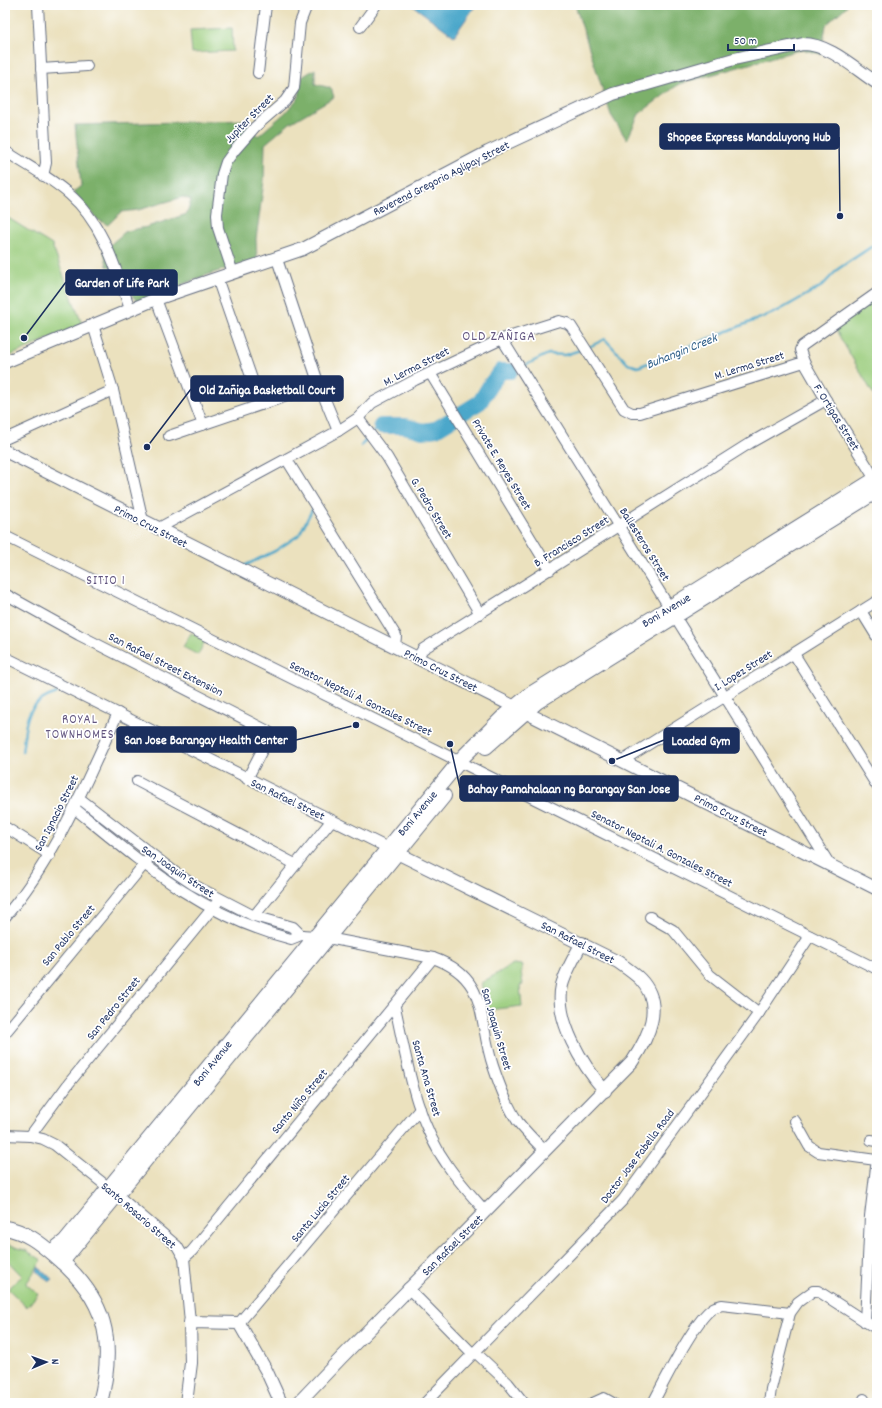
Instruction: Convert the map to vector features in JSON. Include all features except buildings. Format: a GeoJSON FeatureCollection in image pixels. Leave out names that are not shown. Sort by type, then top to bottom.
{"type":"FeatureCollection","features":[{"type":"Feature","properties":{"kind":"main road","name":"Boni Avenue"},"geometry":{"type":"LineString","coordinates":[[62,1262],[113,1192],[464,764],[492,741],[520,709],[537,702],[877,482]]}},
{"type":"Feature","properties":{"kind":"main road","name":"Boni Avenue"},"geometry":{"type":"LineString","coordinates":[[51,1252],[65,1241],[113,1192]]}},
{"type":"Feature","properties":{"kind":"main road"},"geometry":{"type":"LineString","coordinates":[[5,1228],[24,1234],[38,1242],[73,1270],[84,1284],[101,1314],[105,1328],[108,1361],[106,1378],[100,1403]]}},
{"type":"Feature","properties":{"kind":"street"},"geometry":{"type":"LineString","coordinates":[[38,5],[46,163],[43,176]]}},
{"type":"Feature","properties":{"kind":"street"},"geometry":{"type":"LineString","coordinates":[[258,73],[266,5]]}},
{"type":"Feature","properties":{"kind":"street"},"geometry":{"type":"LineString","coordinates":[[360,27],[376,5]]}},
{"type":"Feature","properties":{"kind":"street","name":"Jupiter Street"},"geometry":{"type":"LineString","coordinates":[[233,273],[218,228],[217,214],[222,174],[226,162],[234,151],[255,127],[285,100],[294,88],[303,6]]}},
{"type":"Feature","properties":{"kind":"street","name":"Reverend Gregorio Aglipay Street"},"geometry":{"type":"LineString","coordinates":[[5,362],[130,309],[217,278],[277,259],[321,240],[488,152],[613,94],[734,59],[803,44],[813,44],[824,48],[877,83]]}},
{"type":"Feature","properties":{"kind":"street"},"geometry":{"type":"LineString","coordinates":[[41,68],[87,66]]}},
{"type":"Feature","properties":{"kind":"street"},"geometry":{"type":"LineString","coordinates":[[5,151],[70,195],[83,208],[102,237],[113,261],[130,309]]}},
{"type":"Feature","properties":{"kind":"street"},"geometry":{"type":"LineString","coordinates":[[277,259],[319,385],[338,431]]}},
{"type":"Feature","properties":{"kind":"street"},"geometry":{"type":"LineString","coordinates":[[217,278],[261,405]]}},
{"type":"Feature","properties":{"kind":"street","name":"M. Lerma Street"},"geometry":{"type":"LineString","coordinates":[[800,350],[802,346],[877,293]]}},
{"type":"Feature","properties":{"kind":"street"},"geometry":{"type":"LineString","coordinates":[[156,299],[203,425]]}},
{"type":"Feature","properties":{"kind":"street","name":"M. Lerma Street"},"geometry":{"type":"LineString","coordinates":[[157,529],[287,460],[338,431],[358,418],[372,403],[430,373],[502,339],[559,321],[567,323],[571,326],[624,409],[632,413],[640,413],[804,362]]}},
{"type":"Feature","properties":{"kind":"street"},"geometry":{"type":"LineString","coordinates":[[94,325],[114,390],[143,522]]}},
{"type":"Feature","properties":{"kind":"street","name":"Ballesteros Street"},"geometry":{"type":"LineString","coordinates":[[502,339],[673,613],[724,698],[830,865]]}},
{"type":"Feature","properties":{"kind":"street","name":"F. Ortigas Street"},"geometry":{"type":"LineString","coordinates":[[800,350],[804,362],[826,400],[877,482]]}},
{"type":"Feature","properties":{"kind":"street","name":"Private E. Reyes Street"},"geometry":{"type":"LineString","coordinates":[[430,373],[550,570]]}},
{"type":"Feature","properties":{"kind":"street"},"geometry":{"type":"LineString","coordinates":[[169,436],[319,385]]}},
{"type":"Feature","properties":{"kind":"street"},"geometry":{"type":"LineString","coordinates":[[5,439],[114,390]]}},
{"type":"Feature","properties":{"kind":"street","name":"B. Francisco Street"},"geometry":{"type":"LineString","coordinates":[[417,658],[423,649],[750,444],[826,400]]}},
{"type":"Feature","properties":{"kind":"street","name":"G. Pedro Street"},"geometry":{"type":"LineString","coordinates":[[358,418],[386,457],[480,614]]}},
{"type":"Feature","properties":{"kind":"street","name":"Primo Cruz Street"},"geometry":{"type":"LineString","coordinates":[[5,451],[217,560],[520,709],[877,888]]}},
{"type":"Feature","properties":{"kind":"street"},"geometry":{"type":"LineString","coordinates":[[287,460],[396,636],[395,647]]}},
{"type":"Feature","properties":{"kind":"street","name":"Senator Neptali A. Gonzales Street"},"geometry":{"type":"LineString","coordinates":[[5,536],[877,969]]}},
{"type":"Feature","properties":{"kind":"street","name":"San Rafael Street Extension"},"geometry":{"type":"LineString","coordinates":[[5,594],[79,635],[270,733],[247,779]]}},
{"type":"Feature","properties":{"kind":"street","name":"I. Lopez Street"},"geometry":{"type":"LineString","coordinates":[[622,760],[724,698],[877,601]]}},
{"type":"Feature","properties":{"kind":"street"},"geometry":{"type":"LineString","coordinates":[[861,611],[877,637]]}},
{"type":"Feature","properties":{"kind":"street"},"geometry":{"type":"LineString","coordinates":[[794,654],[877,786]]}},
{"type":"Feature","properties":{"kind":"street","name":"San Rafael Street"},"geometry":{"type":"LineString","coordinates":[[5,657],[331,821],[582,943],[618,962],[641,979],[649,992],[653,1018],[641,1048],[632,1062],[605,1091],[408,1288],[298,1403]]}},
{"type":"Feature","properties":{"kind":"street","name":"San Ignacio Street"},"geometry":{"type":"LineString","coordinates":[[5,917],[25,892],[50,855],[79,798],[118,713]]}},
{"type":"Feature","properties":{"kind":"street"},"geometry":{"type":"LineString","coordinates":[[137,782],[295,864]]}},
{"type":"Feature","properties":{"kind":"street","name":"San Joaquin Street"},"geometry":{"type":"LineString","coordinates":[[79,798],[176,873],[220,899],[254,916],[293,927],[300,935]]}},
{"type":"Feature","properties":{"kind":"street","name":"San Joaquin Street"},"geometry":{"type":"LineString","coordinates":[[74,808],[143,865],[186,895],[211,909],[266,933],[291,939],[300,935],[323,937],[433,958],[446,963],[461,972],[474,988],[480,1007],[492,1065],[508,1104],[518,1122],[545,1151]]}},
{"type":"Feature","properties":{"kind":"street"},"geometry":{"type":"LineString","coordinates":[[254,916],[331,821]]}},
{"type":"Feature","properties":{"kind":"street"},"geometry":{"type":"LineString","coordinates":[[5,827],[50,855]]}},
{"type":"Feature","properties":{"kind":"street","name":"San Pablo Street"},"geometry":{"type":"LineString","coordinates":[[5,1033],[152,855]]}},
{"type":"Feature","properties":{"kind":"street","name":"San Pedro Street"},"geometry":{"type":"LineString","coordinates":[[30,1136],[69,1083],[220,899]]}},
{"type":"Feature","properties":{"kind":"street"},"geometry":{"type":"LineString","coordinates":[[650,917],[673,930],[710,974],[759,1013]]}},
{"type":"Feature","properties":{"kind":"street","name":"Doctor Jose Fabella Road"},"geometry":{"type":"LineString","coordinates":[[425,1403],[623,1200],[759,1013],[810,936]]}},
{"type":"Feature","properties":{"kind":"street"},"geometry":{"type":"LineString","coordinates":[[582,943],[562,986],[563,1014],[569,1034],[580,1058],[605,1091]]}},
{"type":"Feature","properties":{"kind":"street","name":"Santo Niño Street"},"geometry":{"type":"LineString","coordinates":[[184,1258],[192,1251],[395,1007],[433,958]]}},
{"type":"Feature","properties":{"kind":"street","name":"Santa Ana Street"},"geometry":{"type":"LineString","coordinates":[[395,1007],[420,1110],[431,1136],[447,1165],[485,1211]]}},
{"type":"Feature","properties":{"kind":"street","name":"Santa Lucia Street"},"geometry":{"type":"LineString","coordinates":[[239,1323],[420,1110]]}},
{"type":"Feature","properties":{"kind":"street"},"geometry":{"type":"LineString","coordinates":[[795,1121],[809,1146],[818,1152],[877,1160],[870,1216],[865,1322]]}},
{"type":"Feature","properties":{"kind":"street","name":"Santo Rosario Street"},"geometry":{"type":"LineString","coordinates":[[5,1135],[30,1136],[43,1139],[55,1146],[113,1192],[176,1246],[184,1258],[190,1322],[191,1363],[186,1403]]}},
{"type":"Feature","properties":{"kind":"street"},"geometry":{"type":"LineString","coordinates":[[408,1288],[474,1353],[508,1383],[524,1403]]}},
{"type":"Feature","properties":{"kind":"street"},"geometry":{"type":"LineString","coordinates":[[769,1403],[770,1389],[790,1313],[798,1302],[813,1291],[818,1291],[877,1329]]}},
{"type":"Feature","properties":{"kind":"street"},"geometry":{"type":"LineString","coordinates":[[653,1403],[691,1334],[707,1313],[714,1307],[722,1305],[790,1313]]}},
{"type":"Feature","properties":{"kind":"street"},"geometry":{"type":"LineString","coordinates":[[190,1322],[239,1323],[267,1372],[281,1403]]}},
{"type":"Feature","properties":{"kind":"street"},"geometry":{"type":"LineString","coordinates":[[593,1403],[604,1398],[613,1403]]}},
{"type":"Feature","properties":{"kind":"green space"},"geometry":{"type":"Polygon","coordinates":[[[575,5],[848,5],[826,25],[821,54],[805,50],[795,51],[679,84],[639,114],[627,140],[611,115],[575,5]]]}},
{"type":"Feature","properties":{"kind":"green space"},"geometry":{"type":"Polygon","coordinates":[[[232,28],[233,51],[192,53],[190,30],[232,28]]]}},
{"type":"Feature","properties":{"kind":"green space"},"geometry":{"type":"Polygon","coordinates":[[[315,69],[315,84],[331,88],[334,97],[290,123],[265,144],[264,181],[256,239],[257,260],[198,278],[169,290],[142,305],[133,297],[124,276],[107,266],[104,250],[126,231],[147,227],[187,214],[191,200],[183,197],[138,210],[121,212],[108,225],[97,219],[73,192],[81,186],[75,125],[247,120],[258,136],[285,113],[299,97],[302,77],[315,69]]]}},
{"type":"Feature","properties":{"kind":"green space"},"geometry":{"type":"Polygon","coordinates":[[[5,216],[52,245],[82,324],[5,358],[5,216]]]}},
{"type":"Feature","properties":{"kind":"green space"},"geometry":{"type":"Polygon","coordinates":[[[877,297],[877,396],[875,397],[834,327],[877,297]]]}},
{"type":"Feature","properties":{"kind":"green space"},"geometry":{"type":"Polygon","coordinates":[[[191,633],[205,641],[198,655],[183,647],[191,633]]]}},
{"type":"Feature","properties":{"kind":"green space"},"geometry":{"type":"Polygon","coordinates":[[[513,964],[523,965],[521,972],[523,984],[520,985],[522,1006],[488,1010],[481,983],[513,964]]]}},
{"type":"Feature","properties":{"kind":"green space"},"geometry":{"type":"Polygon","coordinates":[[[5,1243],[27,1251],[42,1260],[26,1284],[38,1294],[27,1307],[8,1289],[22,1276],[5,1258],[5,1243]]]}},
{"type":"Feature","properties":{"kind":"water"},"geometry":{"type":"Polygon","coordinates":[[[412,5],[476,5],[454,36],[412,5]]]}},
{"type":"Feature","properties":{"kind":"water"},"geometry":{"type":"Polygon","coordinates":[[[38,1267],[53,1279],[49,1282],[37,1271],[38,1267]]]}},
{"type":"Feature","properties":{"kind":"waterway","name":"Buhangin Creek"},"geometry":{"type":"LineString","coordinates":[[587,348],[605,339],[628,364],[638,367],[778,311],[822,286],[838,269],[877,243]]}},
{"type":"Feature","properties":{"kind":"waterway","name":"Buhangin Creek"},"geometry":{"type":"LineString","coordinates":[[522,367],[548,354],[565,355],[583,349]]}},
{"type":"Feature","properties":{"kind":"waterway","name":"Buhangin Creek"},"geometry":{"type":"LineString","coordinates":[[510,371],[517,369]]}},
{"type":"Feature","properties":{"kind":"waterway","name":"Buhangin Creek"},"geometry":{"type":"LineString","coordinates":[[381,426],[405,426],[423,431],[436,429],[480,402],[490,385],[501,371],[510,371]]}},
{"type":"Feature","properties":{"kind":"waterway"},"geometry":{"type":"LineString","coordinates":[[373,432],[381,426]]}},
{"type":"Feature","properties":{"kind":"waterway"},"geometry":{"type":"LineString","coordinates":[[361,446],[368,437]]}},
{"type":"Feature","properties":{"kind":"waterway","name":"Buhangin Creek"},"geometry":{"type":"LineString","coordinates":[[244,566],[275,551],[299,535],[313,508]]}},
{"type":"Feature","properties":{"kind":"waterway","name":"Buhangin Creek"},"geometry":{"type":"LineString","coordinates":[[22,752],[26,723],[32,708],[46,697],[57,693]]}},
{"type":"Feature","properties":{"kind":"place","name":"Shopee Express Mandaluyong Hub"},"geometry":{"type":"Point","coordinates":[840,216]}},
{"type":"Feature","properties":{"kind":"place","name":"Garden of Life Park"},"geometry":{"type":"Point","coordinates":[24,338]}},
{"type":"Feature","properties":{"kind":"place","name":"Old Zañiga Basketball Court"},"geometry":{"type":"Point","coordinates":[147,447]}},
{"type":"Feature","properties":{"kind":"place","name":"San Jose Barangay Health Center"},"geometry":{"type":"Point","coordinates":[356,725]}},
{"type":"Feature","properties":{"kind":"place","name":"Bahay Pamahalaan ng Barangay San Jose"},"geometry":{"type":"Point","coordinates":[450,744]}},
{"type":"Feature","properties":{"kind":"place","name":"Loaded Gym"},"geometry":{"type":"Point","coordinates":[612,761]}},
{"type":"Feature","properties":{"kind":"district","name":"OLD ZAÑIGA"},"geometry":{"type":"Point","coordinates":[499,335]}},
{"type":"Feature","properties":{"kind":"district","name":"SITIO 1"},"geometry":{"type":"Point","coordinates":[106,579]}},
{"type":"Feature","properties":{"kind":"district","name":"ROYAL TOWNHOMES"},"geometry":{"type":"Point","coordinates":[80,726]}}]}
